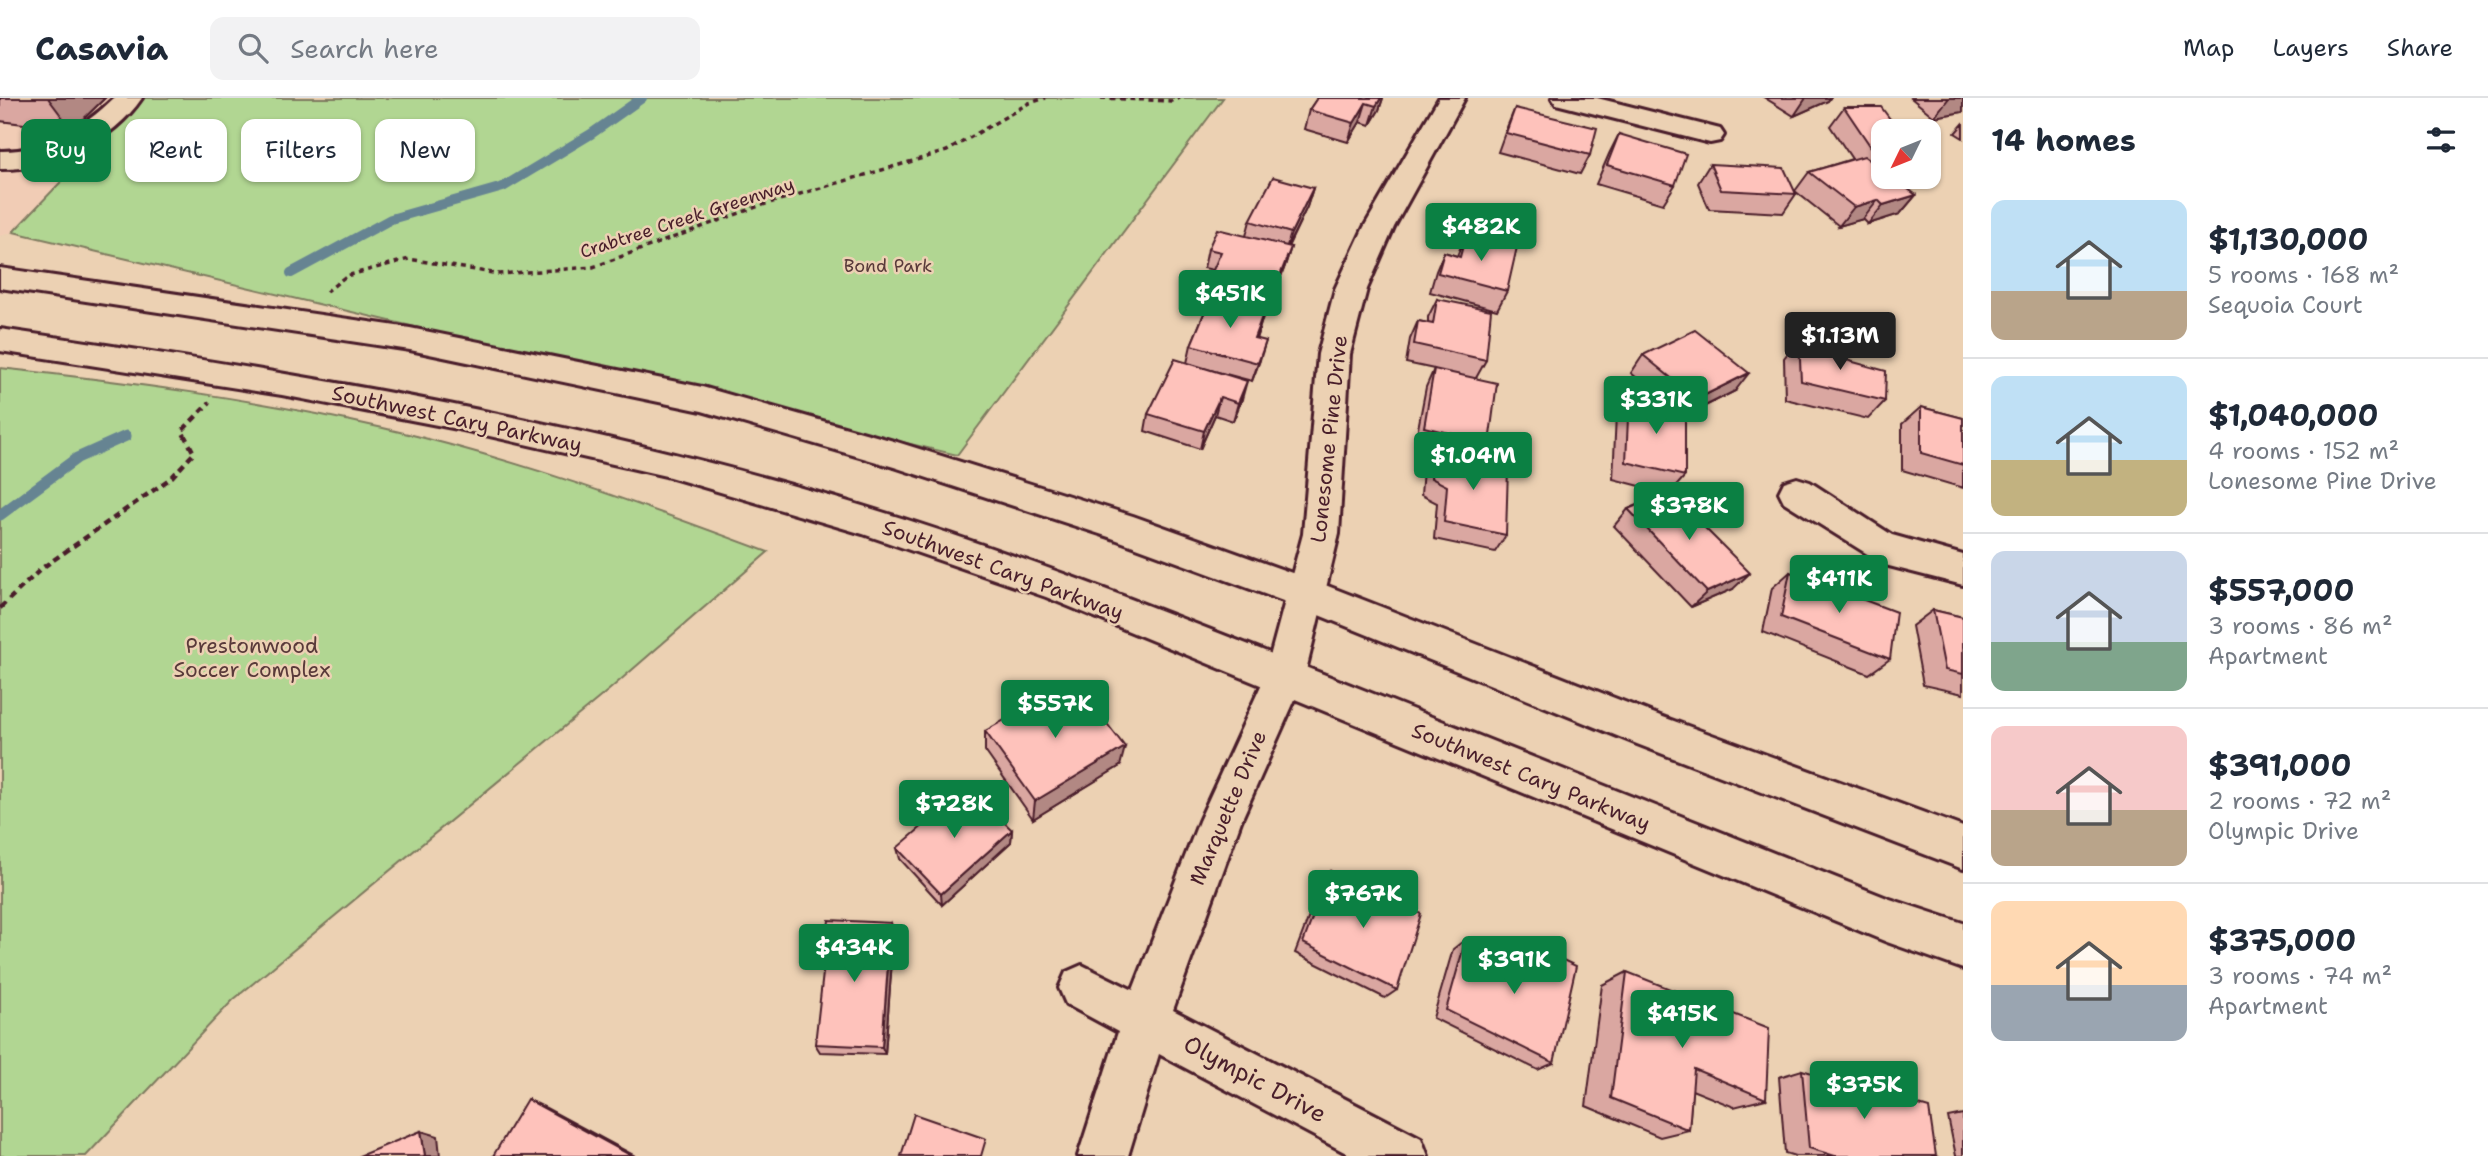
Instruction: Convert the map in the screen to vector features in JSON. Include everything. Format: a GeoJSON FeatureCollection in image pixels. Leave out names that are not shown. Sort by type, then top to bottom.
{"type":"FeatureCollection","features":[{"type":"Feature","properties":{"kind":"main road"},"geometry":{"type":"LineString","coordinates":[[8,161],[43,155],[88,133],[107,120],[130,98]]}},
{"type":"Feature","properties":{"kind":"main road","name":"Lonesome Pine Drive"},"geometry":{"type":"LineString","coordinates":[[1307,594],[1321,534],[1327,418],[1335,354],[1351,289],[1379,227],[1452,98]]}},
{"type":"Feature","properties":{"kind":"main road"},"geometry":{"type":"LineString","coordinates":[[1565,98],[1710,135]]}},
{"type":"Feature","properties":{"kind":"main road"},"geometry":{"type":"LineString","coordinates":[[0,278],[410,339],[702,399],[897,455],[1120,526],[1307,594],[1651,731],[1963,848]]}},
{"type":"Feature","properties":{"kind":"main road","name":"Southwest Cary Parkway"},"geometry":{"type":"LineString","coordinates":[[0,340],[282,383],[463,417],[666,463],[866,521],[1059,586],[1284,679],[1363,708],[1861,909],[1963,946]]}},
{"type":"Feature","properties":{"kind":"main road"},"geometry":{"type":"LineString","coordinates":[[1797,492],[1879,545],[1898,554],[1963,570]]}},
{"type":"Feature","properties":{"kind":"main road","name":"Marquette Drive"},"geometry":{"type":"LineString","coordinates":[[1103,1156],[1145,1021],[1220,821],[1284,679],[1307,594]]}},
{"type":"Feature","properties":{"kind":"main road"},"geometry":{"type":"LineString","coordinates":[[1082,988],[1145,1021]]}},
{"type":"Feature","properties":{"kind":"main road","name":"Olympic Drive"},"geometry":{"type":"LineString","coordinates":[[1145,1021],[1403,1156]]}},
{"type":"Feature","properties":{"kind":"path","name":"Crabtree Creek Greenway"},"geometry":{"type":"LineString","coordinates":[[326,292],[346,276],[409,259],[499,274],[593,267],[759,206],[947,150],[1029,103],[1046,98]]}},
{"type":"Feature","properties":{"kind":"path"},"geometry":{"type":"LineString","coordinates":[[1101,98],[1171,101],[1180,98]]}},
{"type":"Feature","properties":{"kind":"path"},"geometry":{"type":"LineString","coordinates":[[0,608],[43,568],[100,525],[171,478],[194,453],[182,431],[210,402]]}},
{"type":"Feature","properties":{"kind":"shaded area"},"geometry":{"type":"Polygon","coordinates":[[[0,98],[141,98],[111,129],[111,119],[21,119],[21,182],[61,182],[13,232],[0,236],[0,98]]]}},
{"type":"Feature","properties":{"kind":"green space","name":"Bond Park"},"geometry":{"type":"Polygon","coordinates":[[[141,98],[1223,98],[957,455],[13,232],[61,182],[111,182],[111,129],[141,98]]]}},
{"type":"Feature","properties":{"kind":"green space","name":"Prestonwood Soccer Complex"},"geometry":{"type":"Polygon","coordinates":[[[0,368],[193,392],[383,428],[530,468],[768,552],[610,689],[233,1000],[86,1156],[0,1156],[0,368]]]}},
{"type":"Feature","properties":{"kind":"building"},"geometry":{"type":"Polygon","coordinates":[[[1317,98],[1381,98],[1376,106],[1366,103],[1354,123],[1309,110],[1317,98]]]}},
{"type":"Feature","properties":{"kind":"building"},"geometry":{"type":"Polygon","coordinates":[[[1844,107],[1881,107],[1890,119],[1871,119],[1871,147],[1844,107]]]}},
{"type":"Feature","properties":{"kind":"building"},"geometry":{"type":"Polygon","coordinates":[[[1515,108],[1597,128],[1590,155],[1506,133],[1515,108]]]}},
{"type":"Feature","properties":{"kind":"building"},"geometry":{"type":"Polygon","coordinates":[[[1619,134],[1686,154],[1675,185],[1607,165],[1619,134]]]}},
{"type":"Feature","properties":{"kind":"building"},"geometry":{"type":"Polygon","coordinates":[[[1864,156],[1871,161],[1871,189],[1908,189],[1916,195],[1883,205],[1878,200],[1854,207],[1809,172],[1864,156]]]}},
{"type":"Feature","properties":{"kind":"building"},"geometry":{"type":"Polygon","coordinates":[[[1710,164],[1784,168],[1796,194],[1721,190],[1710,164]]]}},
{"type":"Feature","properties":{"kind":"building"},"geometry":{"type":"Polygon","coordinates":[[[1273,177],[1313,188],[1291,233],[1250,221],[1273,177]]]}},
{"type":"Feature","properties":{"kind":"building"},"geometry":{"type":"Polygon","coordinates":[[[1217,229],[1291,247],[1272,296],[1209,279],[1221,252],[1208,249],[1217,229]]]}},
{"type":"Feature","properties":{"kind":"building"},"geometry":{"type":"Polygon","coordinates":[[[1466,234],[1517,247],[1507,291],[1438,273],[1444,252],[1460,257],[1466,234]]]}},
{"type":"Feature","properties":{"kind":"building"},"geometry":{"type":"Polygon","coordinates":[[[1211,297],[1264,311],[1254,338],[1266,341],[1258,363],[1191,345],[1211,297]]]}},
{"type":"Feature","properties":{"kind":"building"},"geometry":{"type":"Polygon","coordinates":[[[1437,299],[1491,310],[1486,360],[1414,344],[1418,321],[1433,324],[1437,299]]]}},
{"type":"Feature","properties":{"kind":"building"},"geometry":{"type":"Polygon","coordinates":[[[1695,330],[1749,373],[1697,399],[1643,355],[1695,330]]]}},
{"type":"Feature","properties":{"kind":"building"},"geometry":{"type":"Polygon","coordinates":[[[1799,339],[1834,347],[1835,357],[1886,371],[1885,401],[1801,381],[1799,339]]]}},
{"type":"Feature","properties":{"kind":"building"},"geometry":{"type":"Polygon","coordinates":[[[1175,359],[1247,381],[1238,403],[1220,397],[1204,431],[1148,414],[1175,359]]]}},
{"type":"Feature","properties":{"kind":"building"},"geometry":{"type":"Polygon","coordinates":[[[1434,369],[1497,383],[1489,443],[1424,427],[1434,369]]]}},
{"type":"Feature","properties":{"kind":"building"},"geometry":{"type":"Polygon","coordinates":[[[1629,396],[1685,409],[1685,476],[1626,462],[1629,396]]]}},
{"type":"Feature","properties":{"kind":"building"},"geometry":{"type":"Polygon","coordinates":[[[1921,407],[1963,418],[1963,465],[1921,453],[1921,407]]]}},
{"type":"Feature","properties":{"kind":"building"},"geometry":{"type":"Polygon","coordinates":[[[1433,452],[1508,467],[1506,535],[1444,522],[1447,486],[1431,478],[1433,452]]]}},
{"type":"Feature","properties":{"kind":"building"},"geometry":{"type":"Polygon","coordinates":[[[1669,492],[1750,573],[1707,592],[1628,509],[1669,492]]]}},
{"type":"Feature","properties":{"kind":"building"},"geometry":{"type":"Polygon","coordinates":[[[1790,572],[1896,612],[1890,659],[1781,617],[1790,572]]]}},
{"type":"Feature","properties":{"kind":"building"},"geometry":{"type":"Polygon","coordinates":[[[1933,610],[1963,617],[1963,674],[1945,670],[1933,610]]]}},
{"type":"Feature","properties":{"kind":"building"},"geometry":{"type":"Polygon","coordinates":[[[1074,681],[1125,747],[1035,801],[985,731],[1074,681]]]}},
{"type":"Feature","properties":{"kind":"building"},"geometry":{"type":"Polygon","coordinates":[[[968,787],[1012,830],[941,894],[897,848],[968,787]]]}},
{"type":"Feature","properties":{"kind":"building"},"geometry":{"type":"Polygon","coordinates":[[[1330,871],[1421,914],[1397,990],[1303,943],[1330,871]]]}},
{"type":"Feature","properties":{"kind":"building"},"geometry":{"type":"Polygon","coordinates":[[[829,920],[891,923],[882,1047],[815,1044],[829,920]]]}},
{"type":"Feature","properties":{"kind":"building"},"geometry":{"type":"Polygon","coordinates":[[[1466,939],[1518,963],[1524,942],[1576,966],[1554,1063],[1446,1010],[1466,939]]]}},
{"type":"Feature","properties":{"kind":"building"},"geometry":{"type":"Polygon","coordinates":[[[1627,972],[1769,1028],[1766,1099],[1694,1069],[1689,1130],[1611,1098],[1627,972]]]}},
{"type":"Feature","properties":{"kind":"building"},"geometry":{"type":"Polygon","coordinates":[[[1802,1070],[1929,1108],[1936,1156],[1835,1156],[1809,1148],[1802,1070]]]}},
{"type":"Feature","properties":{"kind":"building"},"geometry":{"type":"Polygon","coordinates":[[[527,1099],[632,1156],[493,1156],[527,1099]]]}},
{"type":"Feature","properties":{"kind":"building"},"geometry":{"type":"Polygon","coordinates":[[[914,1114],[986,1139],[981,1156],[901,1156],[914,1114]]]}},
{"type":"Feature","properties":{"kind":"building"},"geometry":{"type":"Polygon","coordinates":[[[421,1131],[425,1156],[359,1156],[421,1131]]]}},
{"type":"Feature","properties":{"kind":"waterway"},"geometry":{"type":"LineString","coordinates":[[291,273],[391,219],[503,187],[591,134],[642,98]]}},
{"type":"Feature","properties":{"kind":"waterway"},"geometry":{"type":"LineString","coordinates":[[0,515],[77,458],[126,436]]}}]}
